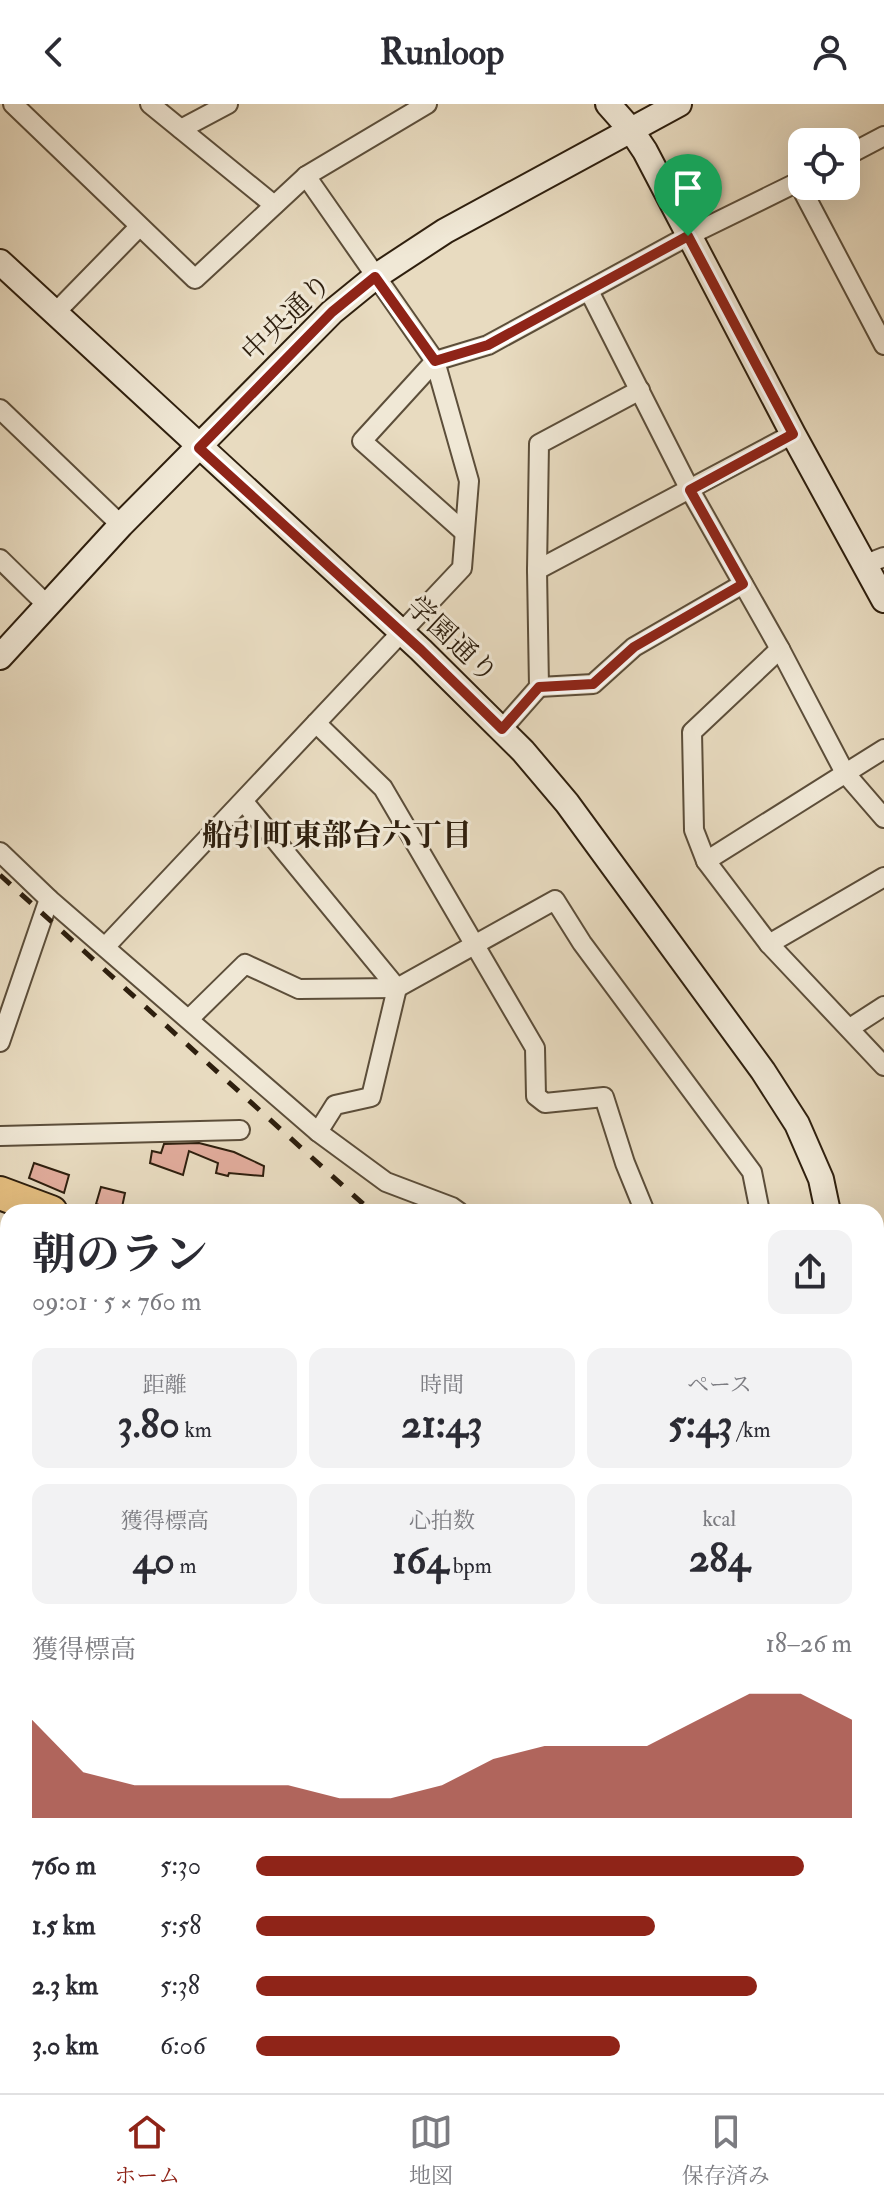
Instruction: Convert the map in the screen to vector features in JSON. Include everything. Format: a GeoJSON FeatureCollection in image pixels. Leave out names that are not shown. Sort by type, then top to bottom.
{"type":"FeatureCollection","features":[{"type":"Feature","properties":{"kind":"highway"},"geometry":{"type":"LineString","coordinates":[[0,1193],[30,1204]]}},
{"type":"Feature","properties":{"kind":"street"},"geometry":{"type":"LineString","coordinates":[[13,104],[195,279],[306,176],[427,104]]}},
{"type":"Feature","properties":{"kind":"street"},"geometry":{"type":"LineString","coordinates":[[150,104],[274,205]]}},
{"type":"Feature","properties":{"kind":"street"},"geometry":{"type":"LineString","coordinates":[[181,129],[228,104]]}},
{"type":"Feature","properties":{"kind":"street"},"geometry":{"type":"LineString","coordinates":[[608,104],[645,151],[793,434],[875,560],[884,600]]}},
{"type":"Feature","properties":{"kind":"street","name":"中央通り"},"geometry":{"type":"LineString","coordinates":[[0,657],[121,525],[332,312],[375,277],[445,231],[679,104]]}},
{"type":"Feature","properties":{"kind":"street"},"geometry":{"type":"LineString","coordinates":[[860,149],[884,136]]}},
{"type":"Feature","properties":{"kind":"street"},"geometry":{"type":"LineString","coordinates":[[106,946],[462,568],[469,481],[435,361],[306,176]]}},
{"type":"Feature","properties":{"kind":"street"},"geometry":{"type":"LineString","coordinates":[[463,531],[362,441],[435,361],[488,345],[688,236],[788,187]]}},
{"type":"Feature","properties":{"kind":"street"},"geometry":{"type":"LineString","coordinates":[[810,200],[884,345]]}},
{"type":"Feature","properties":{"kind":"street"},"geometry":{"type":"LineString","coordinates":[[56,312],[139,227]]}},
{"type":"Feature","properties":{"kind":"street","name":"学園通り"},"geometry":{"type":"LineString","coordinates":[[0,262],[502,729],[567,803],[763,1071],[797,1124],[821,1179],[826,1204]]}},
{"type":"Feature","properties":{"kind":"street"},"geometry":{"type":"LineString","coordinates":[[589,291],[690,490],[780,649],[845,773],[884,818]]}},
{"type":"Feature","properties":{"kind":"street"},"geometry":{"type":"LineString","coordinates":[[502,729],[539,687],[539,444],[640,390]]}},
{"type":"Feature","properties":{"kind":"street"},"geometry":{"type":"LineString","coordinates":[[0,409],[121,525]]}},
{"type":"Feature","properties":{"kind":"street"},"geometry":{"type":"LineString","coordinates":[[537,570],[793,434]]}},
{"type":"Feature","properties":{"kind":"street"},"geometry":{"type":"LineString","coordinates":[[0,559],[47,605]]}},
{"type":"Feature","properties":{"kind":"street"},"geometry":{"type":"LineString","coordinates":[[539,687],[593,684],[634,647],[743,584]]}},
{"type":"Feature","properties":{"kind":"street"},"geometry":{"type":"LineString","coordinates":[[780,649],[692,732],[694,830],[706,861],[769,944],[884,1066]]}},
{"type":"Feature","properties":{"kind":"street"},"geometry":{"type":"LineString","coordinates":[[316,723],[383,788],[535,1048],[536,1096],[545,1103],[604,1097],[642,1204]]}},
{"type":"Feature","properties":{"kind":"street"},"geometry":{"type":"LineString","coordinates":[[706,861],[884,749]]}},
{"type":"Feature","properties":{"kind":"street"},"geometry":{"type":"LineString","coordinates":[[244,802],[397,988]]}},
{"type":"Feature","properties":{"kind":"street"},"geometry":{"type":"LineString","coordinates":[[0,852],[49,899],[318,1132],[386,1182],[444,1204]]}},
{"type":"Feature","properties":{"kind":"street"},"geometry":{"type":"LineString","coordinates":[[769,944],[884,877]]}},
{"type":"Feature","properties":{"kind":"street"},"geometry":{"type":"LineString","coordinates":[[0,1042],[49,899]]}},
{"type":"Feature","properties":{"kind":"street"},"geometry":{"type":"LineString","coordinates":[[189,1019],[245,964],[299,989],[397,988],[555,900],[582,943],[752,1172],[758,1204]]}},
{"type":"Feature","properties":{"kind":"street"},"geometry":{"type":"LineString","coordinates":[[318,1132],[335,1105],[371,1097],[397,988]]}},
{"type":"Feature","properties":{"kind":"street"},"geometry":{"type":"LineString","coordinates":[[850,1028],[884,1006]]}},
{"type":"Feature","properties":{"kind":"street"},"geometry":{"type":"LineString","coordinates":[[0,1136],[240,1130]]}},
{"type":"Feature","properties":{"kind":"building"},"geometry":{"type":"Polygon","coordinates":[[[199,1143],[234,1152],[264,1166],[263,1176],[216,1173],[218,1163],[189,1151],[183,1175],[150,1163],[152,1151],[161,1153],[164,1144],[199,1143]]]}},
{"type":"Feature","properties":{"kind":"building"},"geometry":{"type":"Polygon","coordinates":[[[34,1163],[69,1175],[64,1193],[29,1178],[34,1163]]]}},
{"type":"Feature","properties":{"kind":"building"},"geometry":{"type":"Polygon","coordinates":[[[101,1187],[125,1193],[123,1204],[96,1204],[101,1187]]]}},
{"type":"Feature","properties":{"kind":"railway"},"geometry":{"type":"LineString","coordinates":[[0,875],[363,1204]]}},
{"type":"Feature","properties":{"kind":"district","name":"船引町東部台六丁目"},"geometry":{"type":"Point","coordinates":[337,835]}},
{"type":"Feature","properties":{"kind":"route"},"geometry":{"type":"LineString","coordinates":[[688,236],[793,434],[690,490],[743,584],[634,647],[593,684],[539,687],[502,729],[421,650],[199,448],[332,312],[375,277],[435,361],[488,345],[688,236]]}}]}
